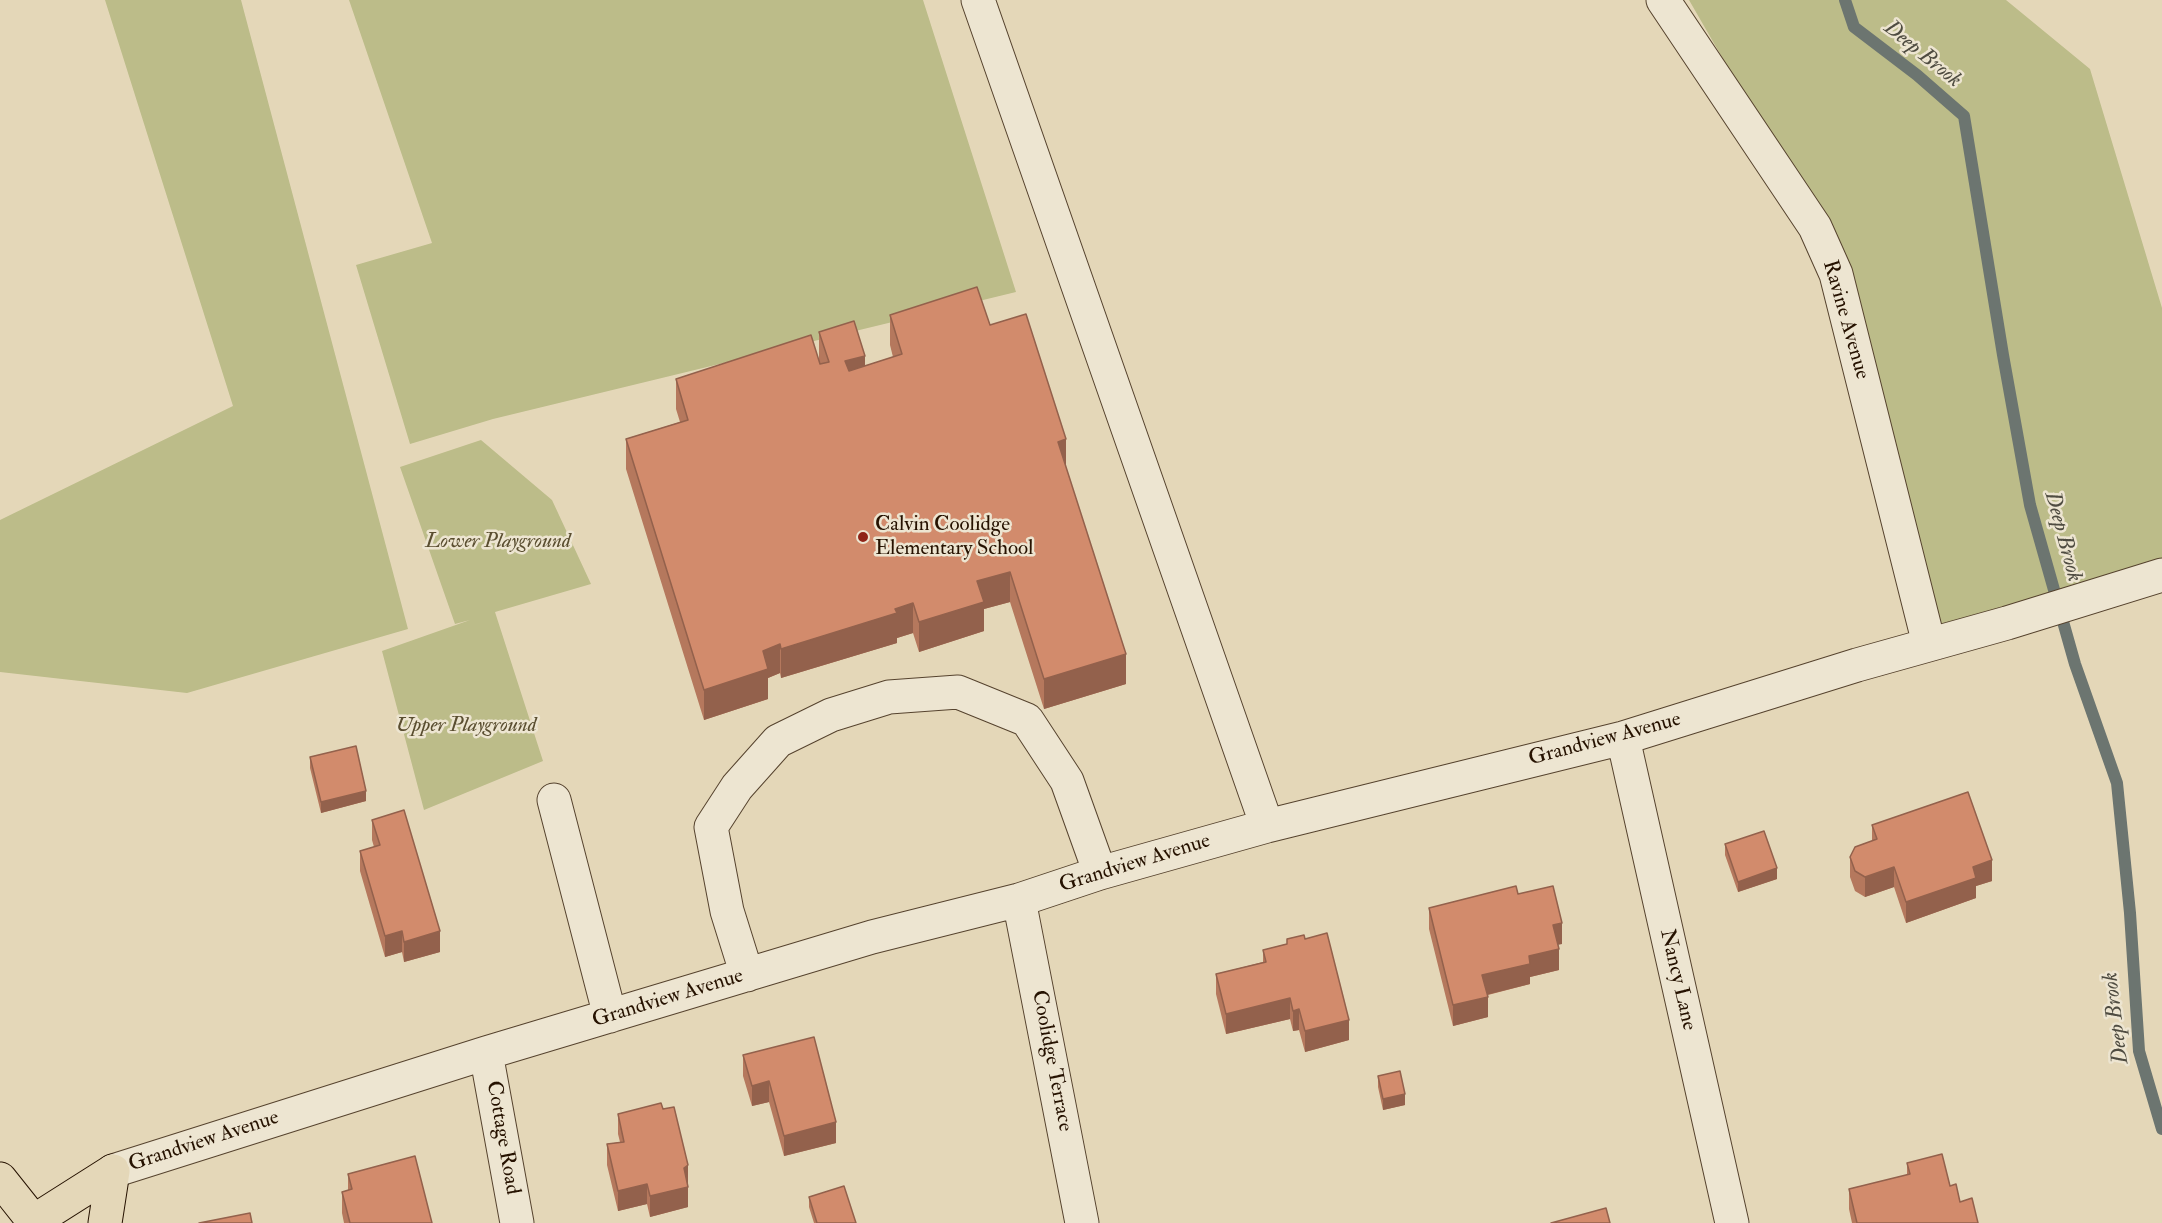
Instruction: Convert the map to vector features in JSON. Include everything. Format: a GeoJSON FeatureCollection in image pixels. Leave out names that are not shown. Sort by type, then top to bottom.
{"type":"FeatureCollection","features":[{"type":"Feature","properties":{"kind":"main road"},"geometry":{"type":"LineString","coordinates":[[0,1179],[33,1222],[113,1171]]}},
{"type":"Feature","properties":{"kind":"main road"},"geometry":{"type":"LineString","coordinates":[[105,1223],[113,1171]]}},
{"type":"Feature","properties":{"kind":"street"},"geometry":{"type":"LineString","coordinates":[[978,0],[1267,826]]}},
{"type":"Feature","properties":{"kind":"street","name":"Ravine Avenue"},"geometry":{"type":"LineString","coordinates":[[1663,0],[1815,227],[1836,274],[1929,644]]}},
{"type":"Feature","properties":{"kind":"street","name":"Grandview Avenue"},"geometry":{"type":"LineString","coordinates":[[113,1171],[486,1053],[872,937],[1019,900],[1100,873],[1267,826],[1623,738],[1857,664],[2034,615],[2162,575]]}},
{"type":"Feature","properties":{"kind":"street"},"geometry":{"type":"LineString","coordinates":[[747,975],[727,911],[711,827],[737,787],[778,741],[831,715],[889,697],[958,692],[1027,720],[1066,781],[1100,873]]}},
{"type":"Feature","properties":{"kind":"street","name":"Nancy Lane"},"geometry":{"type":"LineString","coordinates":[[1623,738],[1732,1223]]}},
{"type":"Feature","properties":{"kind":"street"},"geometry":{"type":"LineString","coordinates":[[554,800],[610,1016]]}},
{"type":"Feature","properties":{"kind":"street","name":"Coolidge Terrace"},"geometry":{"type":"LineString","coordinates":[[1019,900],[1082,1223]]}},
{"type":"Feature","properties":{"kind":"street","name":"Cottage Road"},"geometry":{"type":"LineString","coordinates":[[486,1053],[518,1223]]}},
{"type":"Feature","properties":{"kind":"green space"},"geometry":{"type":"Polygon","coordinates":[[[105,0],[241,0],[408,629],[187,693],[0,672],[0,520],[233,406],[105,0]]]}},
{"type":"Feature","properties":{"kind":"green space"},"geometry":{"type":"Polygon","coordinates":[[[349,0],[923,0],[1016,292],[493,419],[410,444],[356,265],[432,243],[349,0]]]}},
{"type":"Feature","properties":{"kind":"green space"},"geometry":{"type":"Polygon","coordinates":[[[1689,0],[2006,0],[2090,69],[2162,308],[2162,567],[1936,631],[1794,182],[1689,0]]]}},
{"type":"Feature","properties":{"kind":"green space"},"geometry":{"type":"Polygon","coordinates":[[[481,440],[552,500],[591,584],[495,612],[543,761],[424,810],[382,651],[470,620],[455,624],[400,467],[481,440]]]}},
{"type":"Feature","properties":{"kind":"building","name":"Calvin Coolidge Elementary School"},"geometry":{"type":"Polygon","coordinates":[[[977,287],[990,325],[1026,314],[1066,439],[1058,442],[1126,654],[1044,679],[1010,572],[977,581],[984,602],[919,622],[913,603],[895,609],[897,613],[781,649],[780,644],[763,651],[768,669],[704,690],[626,439],[688,420],[676,379],[811,335],[820,364],[829,362],[819,332],[854,321],[865,356],[845,361],[849,371],[902,354],[890,315],[977,287]]]}},
{"type":"Feature","properties":{"kind":"building"},"geometry":{"type":"Polygon","coordinates":[[[356,746],[366,791],[321,802],[310,757],[356,746]]]}},
{"type":"Feature","properties":{"kind":"building"},"geometry":{"type":"Polygon","coordinates":[[[1968,792],[1992,860],[1973,867],[1976,878],[1906,902],[1894,867],[1865,877],[1855,871],[1850,857],[1855,847],[1877,839],[1872,825],[1968,792]]]}},
{"type":"Feature","properties":{"kind":"building"},"geometry":{"type":"Polygon","coordinates":[[[404,810],[440,931],[404,942],[402,931],[385,936],[360,851],[380,845],[372,820],[404,810]]]}},
{"type":"Feature","properties":{"kind":"building"},"geometry":{"type":"Polygon","coordinates":[[[1764,831],[1777,868],[1738,882],[1725,844],[1764,831]]]}},
{"type":"Feature","properties":{"kind":"building"},"geometry":{"type":"Polygon","coordinates":[[[1516,886],[1518,894],[1553,886],[1562,923],[1553,925],[1559,949],[1529,956],[1530,964],[1482,975],[1488,997],[1453,1005],[1429,908],[1516,886]]]}},
{"type":"Feature","properties":{"kind":"building"},"geometry":{"type":"Polygon","coordinates":[[[1327,933],[1349,1020],[1305,1031],[1299,1009],[1293,1011],[1290,998],[1226,1014],[1216,974],[1266,962],[1263,950],[1287,944],[1287,939],[1304,935],[1305,939],[1327,933]]]}},
{"type":"Feature","properties":{"kind":"building"},"geometry":{"type":"Polygon","coordinates":[[[814,1037],[836,1122],[784,1136],[769,1081],[752,1086],[743,1055],[814,1037]]]}},
{"type":"Feature","properties":{"kind":"building"},"geometry":{"type":"Polygon","coordinates":[[[1400,1071],[1405,1094],[1383,1099],[1378,1076],[1400,1071]]]}},
{"type":"Feature","properties":{"kind":"building"},"geometry":{"type":"Polygon","coordinates":[[[661,1103],[663,1109],[674,1107],[688,1165],[684,1168],[688,1187],[650,1196],[647,1184],[618,1191],[607,1144],[624,1142],[618,1114],[661,1103]]]}},
{"type":"Feature","properties":{"kind":"building"},"geometry":{"type":"Polygon","coordinates":[[[1942,1154],[1950,1186],[1956,1184],[1960,1202],[1972,1198],[1978,1223],[1857,1223],[1849,1189],[1910,1174],[1907,1163],[1942,1154]]]}},
{"type":"Feature","properties":{"kind":"building"},"geometry":{"type":"Polygon","coordinates":[[[415,1156],[432,1223],[350,1223],[342,1192],[352,1189],[348,1174],[415,1156]]]}},
{"type":"Feature","properties":{"kind":"building"},"geometry":{"type":"Polygon","coordinates":[[[844,1186],[856,1223],[817,1223],[809,1197],[844,1186]]]}},
{"type":"Feature","properties":{"kind":"building"},"geometry":{"type":"Polygon","coordinates":[[[1606,1208],[1610,1223],[1551,1223],[1606,1208]]]}},
{"type":"Feature","properties":{"kind":"building"},"geometry":{"type":"Polygon","coordinates":[[[250,1213],[252,1223],[199,1223],[250,1213]]]}},
{"type":"Feature","properties":{"kind":"waterway","name":"Deep Brook"},"geometry":{"type":"LineString","coordinates":[[1845,0],[1854,27],[1917,75],[1964,116],[2030,505],[2075,664],[2117,783],[2130,913],[2139,1051],[2162,1129]]}},
{"type":"Feature","properties":{"kind":"place","name":"Calvin Coolidge Elementary School"},"geometry":{"type":"Point","coordinates":[863,537]}},
{"type":"Feature","properties":{"kind":"park label","name":"Lower Playground"},"geometry":{"type":"Point","coordinates":[498,542]}},
{"type":"Feature","properties":{"kind":"park label","name":"Upper Playground"},"geometry":{"type":"Point","coordinates":[466,726]}}]}
